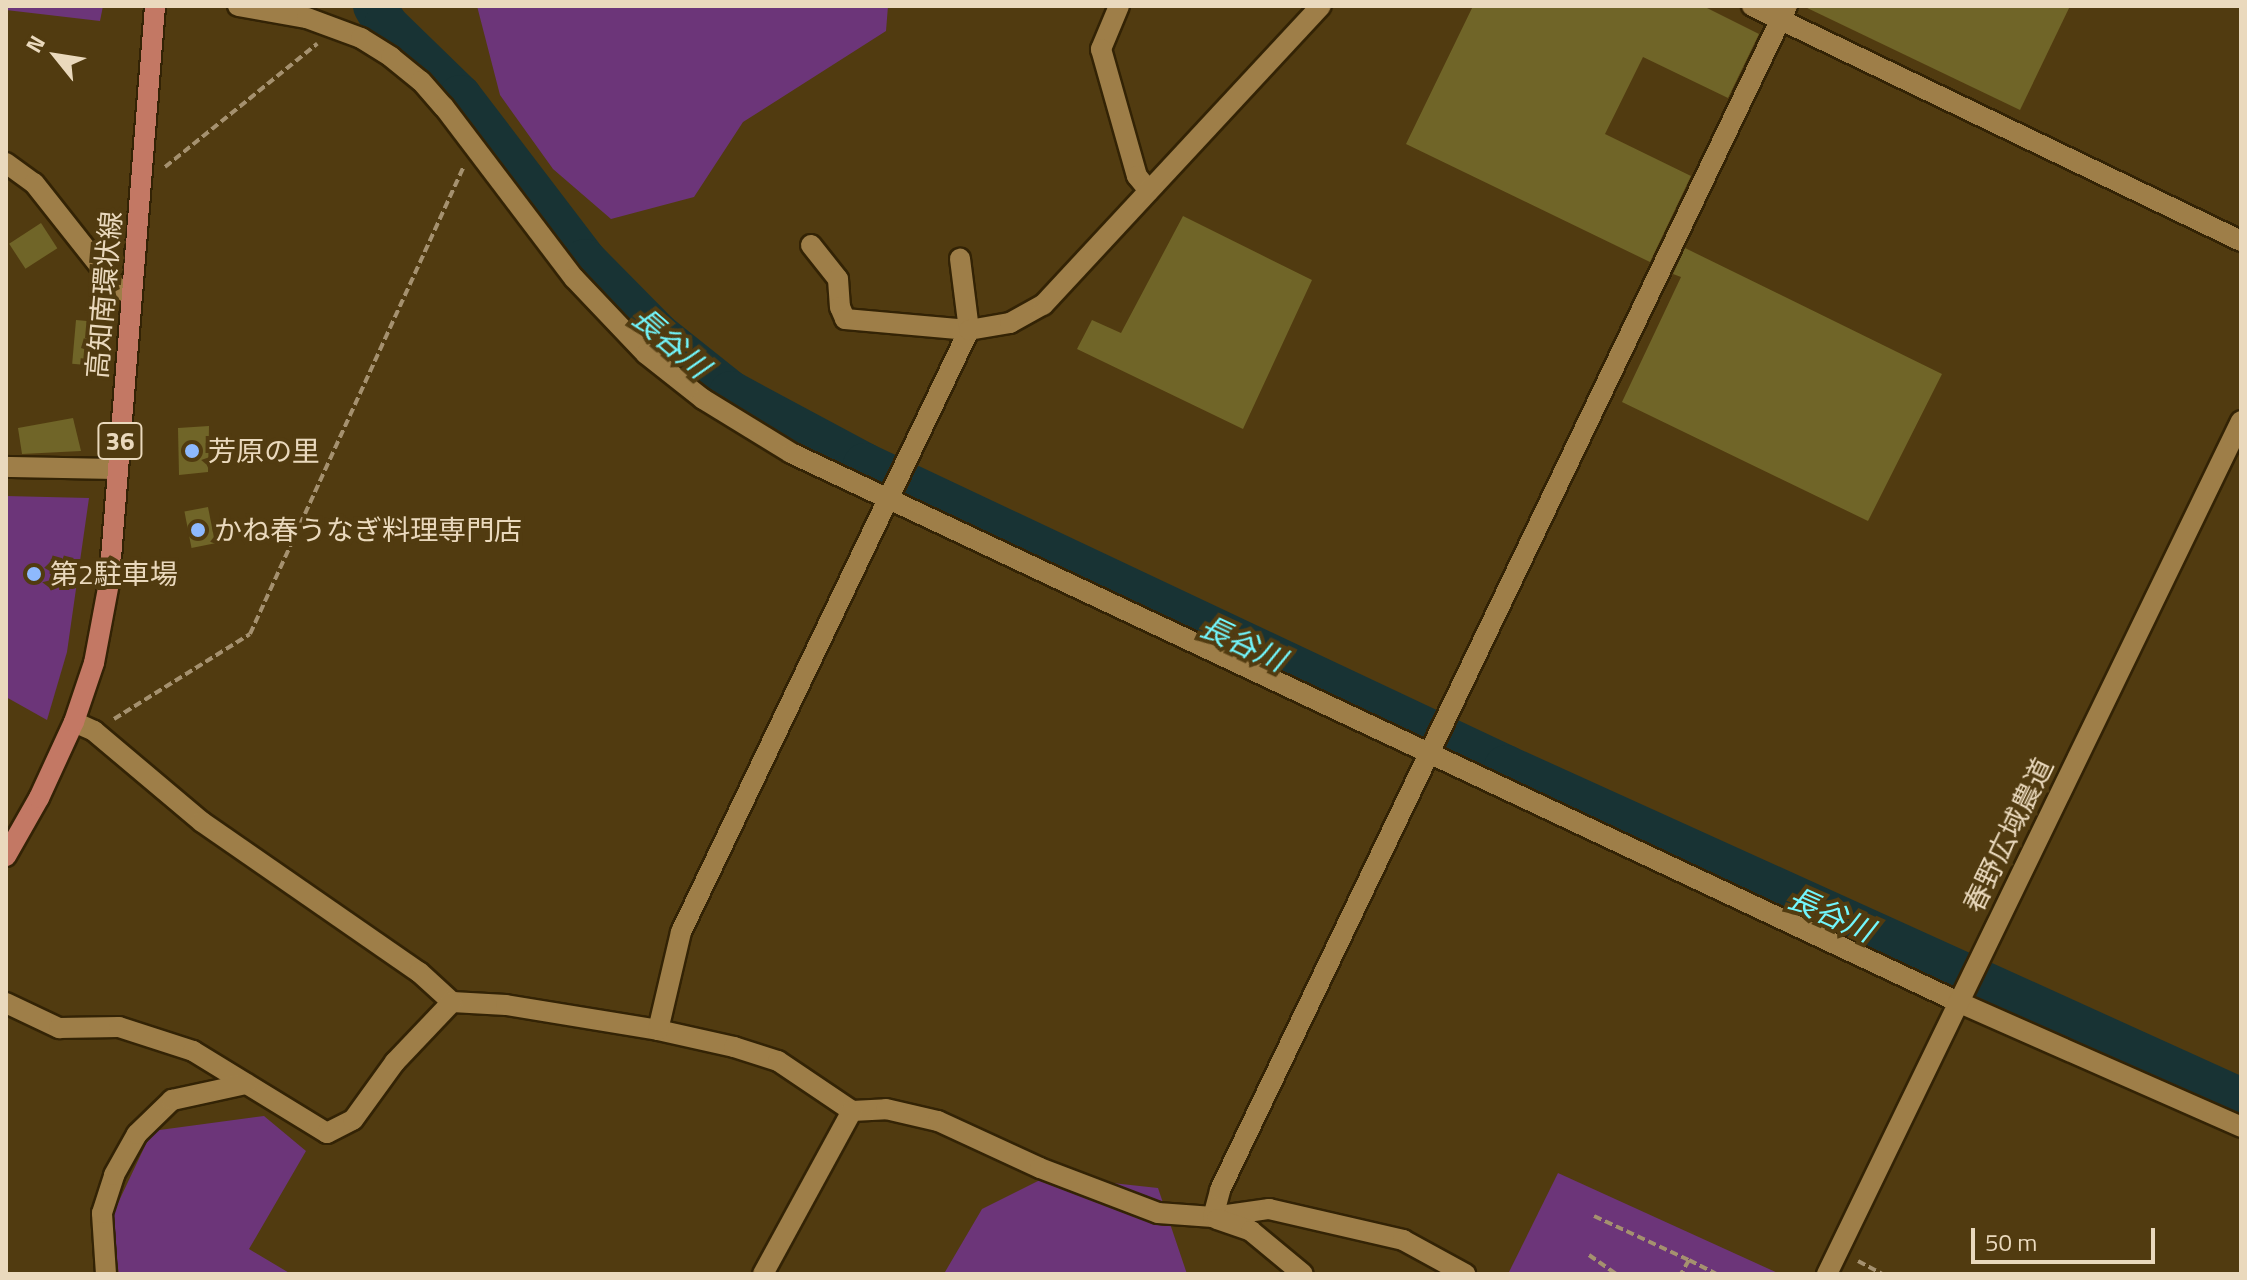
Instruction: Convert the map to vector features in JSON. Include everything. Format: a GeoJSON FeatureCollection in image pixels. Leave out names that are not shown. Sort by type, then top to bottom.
{"type":"FeatureCollection","features":[{"type":"Feature","properties":{"kind":"main road","name":"高知南環状線"},"geometry":{"type":"LineString","coordinates":[[6,856],[39,798],[74,722],[94,663],[109,583],[155,6]]}},
{"type":"Feature","properties":{"kind":"street"},"geometry":{"type":"LineString","coordinates":[[238,6],[307,18],[337,28],[391,57],[421,81],[574,278],[646,354],[703,399],[791,453],[896,486],[1435,740],[1958,1002],[2241,1127]]}},
{"type":"Feature","properties":{"kind":"street"},"geometry":{"type":"LineString","coordinates":[[1119,6],[1101,49],[1137,176],[1149,191]]}},
{"type":"Feature","properties":{"kind":"street"},"geometry":{"type":"LineString","coordinates":[[811,245],[838,279],[840,307],[845,319],[969,330],[1010,323],[1043,305],[1321,6]]}},
{"type":"Feature","properties":{"kind":"street"},"geometry":{"type":"LineString","coordinates":[[1752,6],[1784,13],[2241,241]]}},
{"type":"Feature","properties":{"kind":"street"},"geometry":{"type":"LineString","coordinates":[[1213,1217],[1220,1190],[1784,13]]}},
{"type":"Feature","properties":{"kind":"street"},"geometry":{"type":"LineString","coordinates":[[6,163],[34,183],[116,287],[132,295]]}},
{"type":"Feature","properties":{"kind":"street"},"geometry":{"type":"LineString","coordinates":[[658,1030],[681,932],[969,330],[960,259]]}},
{"type":"Feature","properties":{"kind":"street","name":"春野広域農道"},"geometry":{"type":"LineString","coordinates":[[1827,1274],[2241,421]]}},
{"type":"Feature","properties":{"kind":"street"},"geometry":{"type":"LineString","coordinates":[[6,467],[118,469]]}},
{"type":"Feature","properties":{"kind":"street"},"geometry":{"type":"LineString","coordinates":[[74,722],[94,731],[202,822],[419,972],[452,1002],[506,1005],[658,1030],[734,1047],[778,1061],[852,1111],[886,1109],[938,1121],[1040,1168],[1158,1213],[1213,1217],[1269,1209],[1403,1240],[1465,1274]]}},
{"type":"Feature","properties":{"kind":"street"},"geometry":{"type":"LineString","coordinates":[[6,1003],[59,1028],[119,1027],[193,1051],[327,1133],[353,1120],[395,1062],[452,1002]]}},
{"type":"Feature","properties":{"kind":"street"},"geometry":{"type":"LineString","coordinates":[[106,1274],[102,1213],[114,1175],[137,1134],[172,1100],[246,1084]]}},
{"type":"Feature","properties":{"kind":"street"},"geometry":{"type":"LineString","coordinates":[[763,1274],[852,1111]]}},
{"type":"Feature","properties":{"kind":"street"},"geometry":{"type":"LineString","coordinates":[[1213,1217],[1251,1231],[1303,1274]]}},
{"type":"Feature","properties":{"kind":"path"},"geometry":{"type":"LineString","coordinates":[[141,186],[337,28]]}},
{"type":"Feature","properties":{"kind":"path"},"geometry":{"type":"LineString","coordinates":[[94,731],[250,634],[473,146]]}},
{"type":"Feature","properties":{"kind":"path"},"geometry":{"type":"LineString","coordinates":[[1594,1216],[1716,1274]]}},
{"type":"Feature","properties":{"kind":"path"},"geometry":{"type":"LineString","coordinates":[[1838,1250],[1882,1274]]}},
{"type":"Feature","properties":{"kind":"path"},"geometry":{"type":"LineString","coordinates":[[1589,1255],[1616,1274]]}},
{"type":"Feature","properties":{"kind":"path"},"geometry":{"type":"LineString","coordinates":[[1681,1274],[1689,1260]]}},
{"type":"Feature","properties":{"kind":"shaded area"},"geometry":{"type":"Polygon","coordinates":[[[6,6],[103,6],[100,21],[6,10],[6,6]]]}},
{"type":"Feature","properties":{"kind":"shaded area"},"geometry":{"type":"Polygon","coordinates":[[[477,6],[888,6],[886,31],[743,122],[694,197],[611,219],[553,169],[500,95],[477,6]]]}},
{"type":"Feature","properties":{"kind":"shaded area"},"geometry":{"type":"Polygon","coordinates":[[[6,496],[89,498],[67,652],[47,720],[6,697],[6,496]]]}},
{"type":"Feature","properties":{"kind":"shaded area"},"geometry":{"type":"Polygon","coordinates":[[[264,1116],[306,1151],[249,1249],[291,1274],[119,1274],[110,1220],[152,1131],[264,1116]]]}},
{"type":"Feature","properties":{"kind":"shaded area"},"geometry":{"type":"Polygon","coordinates":[[[1558,1173],[1780,1274],[1508,1274],[1558,1173]]]}},
{"type":"Feature","properties":{"kind":"shaded area"},"geometry":{"type":"Polygon","coordinates":[[[1048,1176],[1158,1188],[1187,1274],[927,1274],[945,1272],[982,1209],[1048,1176]]]}},
{"type":"Feature","properties":{"kind":"building"},"geometry":{"type":"Polygon","coordinates":[[[1473,6],[1703,6],[1759,34],[1728,98],[1643,57],[1605,134],[1691,176],[1650,262],[1406,144],[1473,6]]]}},
{"type":"Feature","properties":{"kind":"building"},"geometry":{"type":"Polygon","coordinates":[[[1803,6],[2070,6],[2020,110],[1803,6]]]}},
{"type":"Feature","properties":{"kind":"building"},"geometry":{"type":"Polygon","coordinates":[[[1183,216],[1312,280],[1243,429],[1077,349],[1092,320],[1121,333],[1183,216]]]}},
{"type":"Feature","properties":{"kind":"building"},"geometry":{"type":"Polygon","coordinates":[[[41,223],[57,248],[25,269],[9,244],[41,223]]]}},
{"type":"Feature","properties":{"kind":"building"},"geometry":{"type":"Polygon","coordinates":[[[1685,248],[1942,374],[1868,521],[1622,402],[1681,277],[1673,274],[1685,248]]]}},
{"type":"Feature","properties":{"kind":"building"},"geometry":{"type":"Polygon","coordinates":[[[76,320],[98,322],[94,366],[72,364],[76,320]]]}},
{"type":"Feature","properties":{"kind":"building"},"geometry":{"type":"Polygon","coordinates":[[[73,418],[81,451],[22,454],[18,428],[73,418]]]}},
{"type":"Feature","properties":{"kind":"building"},"geometry":{"type":"Polygon","coordinates":[[[209,426],[208,472],[179,475],[178,428],[209,426]]]}},
{"type":"Feature","properties":{"kind":"building"},"geometry":{"type":"Polygon","coordinates":[[[208,507],[215,543],[192,548],[184,512],[208,507]]]}},
{"type":"Feature","properties":{"kind":"waterway","name":"長谷川"},"geometry":{"type":"LineString","coordinates":[[375,6],[386,25],[460,97],[585,261],[658,335],[731,393],[865,465],[1506,767],[2241,1100]]}},
{"type":"Feature","properties":{"kind":"place","name":"芳原の里"},"geometry":{"type":"Point","coordinates":[192,451]}},
{"type":"Feature","properties":{"kind":"place","name":"かね春うなぎ料理専門店"},"geometry":{"type":"Point","coordinates":[198,530]}},
{"type":"Feature","properties":{"kind":"place","name":"第2駐車場"},"geometry":{"type":"Point","coordinates":[34,574]}}]}
